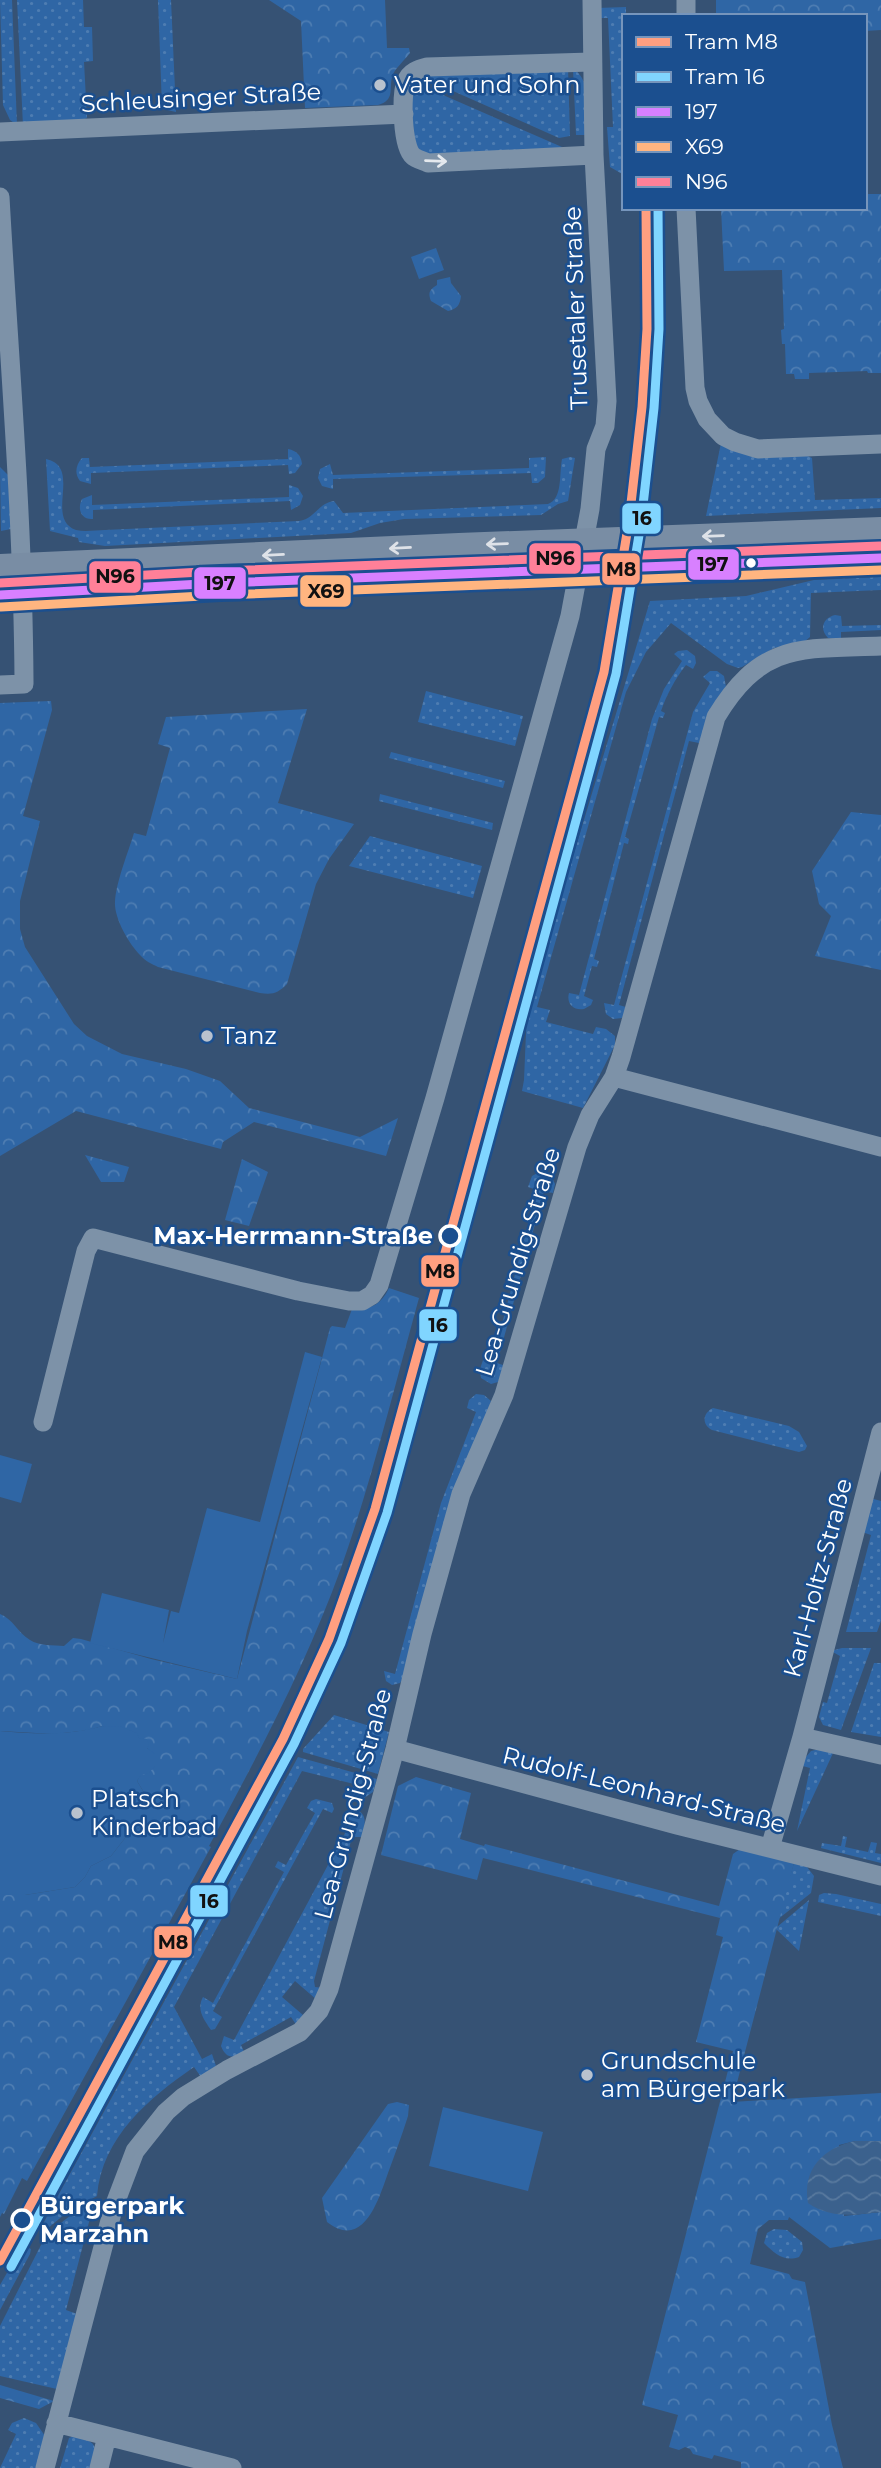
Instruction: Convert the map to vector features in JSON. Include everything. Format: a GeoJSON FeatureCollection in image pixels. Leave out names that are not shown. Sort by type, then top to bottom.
{"type":"FeatureCollection","features":[{"type":"Feature","properties":{"kind":"main road"},"geometry":{"type":"LineString","coordinates":[[10,566],[881,530]]}},
{"type":"Feature","properties":{"kind":"main road"},"geometry":{"type":"LineString","coordinates":[[59,591],[881,558]]}},
{"type":"Feature","properties":{"kind":"street","name":"Trusetaler Straße"},"geometry":{"type":"LineString","coordinates":[[579,570],[590,509],[596,449],[605,426],[607,401],[594,155],[592,2]]}},
{"type":"Feature","properties":{"kind":"street"},"geometry":{"type":"LineString","coordinates":[[591,62],[427,67],[410,74],[406,82],[404,114],[407,146],[413,157],[428,163],[594,155]]}},
{"type":"Feature","properties":{"kind":"street","name":"Schleusinger Straße"},"geometry":{"type":"LineString","coordinates":[[0,132],[404,114]]}},
{"type":"Feature","properties":{"kind":"street"},"geometry":{"type":"LineString","coordinates":[[0,197],[11,594],[24,684],[0,685]]}},
{"type":"Feature","properties":{"kind":"street"},"geometry":{"type":"LineString","coordinates":[[686,210],[695,388],[698,401],[708,419],[723,436],[758,449],[881,444]]}},
{"type":"Feature","properties":{"kind":"street"},"geometry":{"type":"LineString","coordinates":[[43,1422],[86,1251],[93,1238],[298,1291],[349,1301],[362,1301],[372,1295],[379,1285],[435,1098],[557,663],[579,570]]}},
{"type":"Feature","properties":{"kind":"street","name":"Lea-Grundig-Straße"},"geometry":{"type":"LineString","coordinates":[[45,2468],[113,2208],[135,2151],[166,2112],[183,2097],[227,2070],[300,2032],[319,2011],[329,1989],[461,1494],[504,1395],[577,1147],[590,1115],[614,1077],[711,730],[722,707],[741,682],[764,662],[794,650],[881,646]]}},
{"type":"Feature","properties":{"kind":"street"},"geometry":{"type":"LineString","coordinates":[[614,1077],[881,1147]]}},
{"type":"Feature","properties":{"kind":"street","name":"Karl-Holtz-Straße"},"geometry":{"type":"LineString","coordinates":[[770,1848],[802,1737],[881,1432]]}},
{"type":"Feature","properties":{"kind":"street"},"geometry":{"type":"LineString","coordinates":[[802,1737],[881,1755]]}},
{"type":"Feature","properties":{"kind":"street","name":"Rudolf-Leonhard-Straße"},"geometry":{"type":"LineString","coordinates":[[395,1749],[881,1876]]}},
{"type":"Feature","properties":{"kind":"street"},"geometry":{"type":"LineString","coordinates":[[56,2423],[220,2467]]}},
{"type":"Feature","properties":{"kind":"street"},"geometry":{"type":"LineString","coordinates":[[99,2468],[107,2436]]}},
{"type":"Feature","properties":{"kind":"green space"},"geometry":{"type":"Polygon","coordinates":[[[0,0],[12,0],[17,125],[10,120],[3,105],[0,0]]]}},
{"type":"Feature","properties":{"kind":"green space"},"geometry":{"type":"Polygon","coordinates":[[[17,0],[83,0],[84,27],[92,27],[93,61],[84,62],[87,118],[74,123],[23,126],[17,0]]]}},
{"type":"Feature","properties":{"kind":"green space"},"geometry":{"type":"Polygon","coordinates":[[[158,0],[171,0],[176,112],[162,107],[158,0]]]}},
{"type":"Feature","properties":{"kind":"green space"},"geometry":{"type":"Polygon","coordinates":[[[269,0],[385,0],[387,48],[409,48],[410,53],[393,74],[387,100],[378,105],[305,108],[301,21],[269,0]]]}},
{"type":"Feature","properties":{"kind":"green space"},"geometry":{"type":"Polygon","coordinates":[[[716,0],[881,0],[881,30],[867,31],[867,14],[716,14],[716,0]]]}},
{"type":"Feature","properties":{"kind":"green space"},"geometry":{"type":"Polygon","coordinates":[[[626,7],[626,14],[622,14],[622,174],[610,167],[607,127],[613,127],[608,18],[598,18],[597,8],[626,7]]]}},
{"type":"Feature","properties":{"kind":"green space"},"geometry":{"type":"Polygon","coordinates":[[[568,68],[570,136],[559,138],[417,75],[568,68]]]}},
{"type":"Feature","properties":{"kind":"green space"},"geometry":{"type":"Polygon","coordinates":[[[573,69],[579,74],[586,89],[587,135],[576,135],[573,69]]]}},
{"type":"Feature","properties":{"kind":"green space"},"geometry":{"type":"Polygon","coordinates":[[[411,81],[562,147],[562,150],[428,156],[413,145],[411,81]]]}},
{"type":"Feature","properties":{"kind":"green space"},"geometry":{"type":"Polygon","coordinates":[[[867,194],[881,194],[881,373],[809,373],[809,379],[795,379],[794,374],[786,374],[785,344],[782,344],[781,330],[784,329],[782,270],[724,271],[721,210],[867,210],[867,194]]]}},
{"type":"Feature","properties":{"kind":"green space"},"geometry":{"type":"Polygon","coordinates":[[[436,248],[444,270],[419,279],[411,257],[436,248]]]}},
{"type":"Feature","properties":{"kind":"green space"},"geometry":{"type":"Polygon","coordinates":[[[450,277],[451,283],[461,296],[458,306],[448,311],[431,301],[429,294],[437,285],[437,280],[450,277]]]}},
{"type":"Feature","properties":{"kind":"green space"},"geometry":{"type":"Polygon","coordinates":[[[721,443],[806,455],[812,458],[815,500],[881,498],[881,508],[706,516],[721,443]]]}},
{"type":"Feature","properties":{"kind":"green space"},"geometry":{"type":"Polygon","coordinates":[[[288,449],[298,454],[302,464],[295,473],[289,474],[288,465],[91,473],[91,484],[80,481],[76,472],[82,458],[89,458],[90,467],[288,459],[288,449]]]}},
{"type":"Feature","properties":{"kind":"green space"},"geometry":{"type":"Polygon","coordinates":[[[546,457],[545,477],[538,483],[532,483],[531,473],[333,479],[333,489],[322,486],[318,478],[320,469],[330,464],[333,475],[529,468],[529,458],[546,457]]]}},
{"type":"Feature","properties":{"kind":"green space"},"geometry":{"type":"Polygon","coordinates":[[[575,458],[568,501],[541,515],[404,519],[380,523],[351,533],[105,546],[79,542],[78,538],[50,531],[46,459],[57,464],[62,472],[62,505],[67,524],[76,530],[87,531],[299,521],[334,501],[343,513],[548,504],[558,492],[562,459],[575,458]]]}},
{"type":"Feature","properties":{"kind":"green space"},"geometry":{"type":"Polygon","coordinates":[[[0,467],[8,475],[11,529],[1,531],[0,467]]]}},
{"type":"Feature","properties":{"kind":"green space"},"geometry":{"type":"Polygon","coordinates":[[[289,485],[298,488],[303,496],[300,505],[291,510],[290,501],[93,510],[93,519],[89,519],[83,516],[80,510],[82,499],[92,495],[92,505],[289,497],[289,485]]]}},
{"type":"Feature","properties":{"kind":"green space"},"geometry":{"type":"Polygon","coordinates":[[[881,577],[881,590],[811,593],[810,637],[804,642],[774,648],[742,667],[727,664],[671,623],[646,652],[626,692],[537,1007],[550,1010],[546,1022],[593,1034],[596,1027],[606,1029],[615,1036],[615,1045],[583,1108],[522,1091],[527,1009],[650,601],[746,596],[814,580],[881,577]]]}},
{"type":"Feature","properties":{"kind":"green space"},"geometry":{"type":"Polygon","coordinates":[[[835,615],[841,616],[842,626],[881,625],[881,630],[841,632],[841,640],[828,638],[824,624],[835,615]]]}},
{"type":"Feature","properties":{"kind":"green space"},"geometry":{"type":"Polygon","coordinates":[[[687,650],[695,656],[696,663],[693,669],[686,665],[678,676],[661,711],[665,713],[663,718],[659,717],[625,837],[629,839],[628,844],[624,843],[594,959],[599,961],[597,967],[592,966],[584,996],[593,1000],[591,1005],[584,1009],[577,1009],[570,1003],[569,993],[579,995],[652,719],[664,689],[682,661],[674,654],[687,650]]]}},
{"type":"Feature","properties":{"kind":"green space"},"geometry":{"type":"Polygon","coordinates":[[[710,671],[717,671],[724,676],[726,687],[699,743],[689,741],[619,1005],[629,1008],[622,1018],[613,1019],[606,1014],[604,1003],[614,1005],[693,712],[710,683],[703,677],[710,671]]]}},
{"type":"Feature","properties":{"kind":"green space"},"geometry":{"type":"Polygon","coordinates":[[[426,691],[523,716],[515,746],[418,722],[426,691]]]}},
{"type":"Feature","properties":{"kind":"green space"},"geometry":{"type":"Polygon","coordinates":[[[51,701],[52,710],[23,816],[40,821],[20,901],[20,929],[25,947],[74,1024],[87,1036],[122,1054],[186,1069],[220,1081],[249,1108],[360,1137],[398,1118],[386,1156],[254,1122],[223,1142],[221,1149],[76,1111],[0,1156],[0,703],[51,701]]]}},
{"type":"Feature","properties":{"kind":"green space"},"geometry":{"type":"Polygon","coordinates":[[[307,709],[278,803],[354,824],[329,859],[316,884],[287,984],[275,993],[260,993],[158,967],[149,962],[127,938],[117,915],[115,902],[134,833],[146,836],[170,748],[158,744],[166,717],[307,709]]]}},
{"type":"Feature","properties":{"kind":"green space"},"geometry":{"type":"Polygon","coordinates":[[[391,752],[505,781],[503,788],[389,758],[391,752]]]}},
{"type":"Feature","properties":{"kind":"green space"},"geometry":{"type":"Polygon","coordinates":[[[380,794],[493,823],[492,830],[379,801],[380,794]]]}},
{"type":"Feature","properties":{"kind":"green space"},"geometry":{"type":"Polygon","coordinates":[[[851,812],[881,815],[881,970],[815,956],[831,916],[819,904],[812,871],[851,812]]]}},
{"type":"Feature","properties":{"kind":"green space"},"geometry":{"type":"Polygon","coordinates":[[[370,836],[482,866],[473,898],[349,866],[370,836]]]}},
{"type":"Feature","properties":{"kind":"green space"},"geometry":{"type":"Polygon","coordinates":[[[85,1155],[129,1167],[124,1182],[101,1182],[85,1155]]]}},
{"type":"Feature","properties":{"kind":"green space"},"geometry":{"type":"Polygon","coordinates":[[[242,1159],[268,1172],[249,1226],[225,1220],[242,1159]]]}},
{"type":"Feature","properties":{"kind":"green space"},"geometry":{"type":"Polygon","coordinates":[[[541,1171],[550,1173],[555,1184],[553,1193],[544,1191],[497,1363],[506,1366],[498,1382],[491,1384],[481,1378],[480,1369],[483,1360],[492,1362],[537,1190],[528,1187],[532,1176],[541,1171]]]}},
{"type":"Feature","properties":{"kind":"green space","name":"Bürgerpark Marzahn"},"geometry":{"type":"Polygon","coordinates":[[[389,1288],[419,1298],[363,1501],[341,1568],[312,1640],[263,1744],[209,1846],[211,1847],[27,2181],[22,2178],[0,2217],[0,1895],[25,1895],[75,1887],[91,1866],[111,1856],[129,1833],[143,1826],[154,1809],[137,1781],[151,1753],[139,1738],[102,1726],[54,1734],[0,1731],[0,1614],[34,1642],[64,1646],[73,1638],[81,1639],[237,1679],[330,1328],[345,1328],[352,1309],[364,1309],[374,1305],[389,1288]]]}},
{"type":"Feature","properties":{"kind":"green space"},"geometry":{"type":"Polygon","coordinates":[[[305,1352],[322,1357],[247,1631],[237,1679],[90,1643],[102,1593],[169,1610],[163,1643],[171,1611],[179,1613],[207,1508],[260,1522],[305,1352]]]}},
{"type":"Feature","properties":{"kind":"green space"},"geometry":{"type":"Polygon","coordinates":[[[476,1394],[484,1395],[491,1401],[403,1679],[392,1685],[386,1681],[384,1671],[395,1674],[441,1503],[476,1412],[467,1408],[469,1400],[476,1394]]]}},
{"type":"Feature","properties":{"kind":"green space"},"geometry":{"type":"Polygon","coordinates":[[[713,1408],[789,1426],[799,1432],[807,1446],[799,1452],[712,1430],[706,1425],[705,1419],[713,1408]]]}},
{"type":"Feature","properties":{"kind":"green space"},"geometry":{"type":"Polygon","coordinates":[[[0,1455],[32,1464],[21,1503],[0,1497],[0,1455]]]}},
{"type":"Feature","properties":{"kind":"green space"},"geometry":{"type":"Polygon","coordinates":[[[870,1498],[881,1501],[881,1621],[877,1632],[846,1632],[871,1535],[862,1532],[870,1498]]]}},
{"type":"Feature","properties":{"kind":"green space"},"geometry":{"type":"Polygon","coordinates":[[[842,1648],[871,1648],[841,1730],[823,1725],[819,1717],[823,1702],[827,1703],[840,1656],[831,1651],[842,1648]]]}},
{"type":"Feature","properties":{"kind":"green space"},"geometry":{"type":"Polygon","coordinates":[[[874,1663],[881,1663],[881,1737],[851,1732],[874,1663]]]}},
{"type":"Feature","properties":{"kind":"green space"},"geometry":{"type":"Polygon","coordinates":[[[334,1715],[389,1732],[378,1774],[303,1752],[334,1715]]]}},
{"type":"Feature","properties":{"kind":"green space","name":"Platsch Kinderbad"},"geometry":{"type":"Polygon","coordinates":[[[102,1726],[122,1727],[137,1733],[139,1738],[147,1739],[147,1748],[155,1754],[155,1766],[137,1781],[154,1809],[154,1817],[129,1833],[111,1856],[91,1866],[75,1887],[25,1895],[0,1895],[0,1731],[64,1733],[102,1726]]]}},
{"type":"Feature","properties":{"kind":"green space"},"geometry":{"type":"Polygon","coordinates":[[[811,1751],[834,1751],[797,1831],[810,1768],[799,1765],[811,1751]]]}},
{"type":"Feature","properties":{"kind":"green space"},"geometry":{"type":"Polygon","coordinates":[[[298,1757],[377,1779],[373,1792],[364,1798],[351,1795],[354,1784],[302,1771],[174,2007],[202,2059],[212,2054],[216,2066],[201,2077],[194,2067],[145,2106],[130,2121],[108,2155],[97,2196],[65,2214],[41,2234],[42,2226],[54,2203],[298,1757]]]}},
{"type":"Feature","properties":{"kind":"green space"},"geometry":{"type":"Polygon","coordinates":[[[416,1777],[471,1793],[460,1839],[719,1906],[733,1854],[740,1849],[794,1863],[732,2102],[881,2093],[881,2141],[855,2141],[839,2145],[844,2216],[881,2212],[881,2239],[830,2248],[789,2217],[788,2220],[769,2220],[758,2229],[750,2264],[789,2274],[792,2279],[805,2282],[832,2425],[843,2468],[741,2468],[741,2462],[714,2455],[712,2459],[693,2454],[685,2447],[679,2450],[669,2447],[678,2415],[642,2405],[733,2051],[696,2042],[723,1937],[716,1935],[720,1918],[483,1858],[477,1880],[381,1855],[398,1786],[416,1777]]]}},
{"type":"Feature","properties":{"kind":"green space"},"geometry":{"type":"Polygon","coordinates":[[[316,1799],[332,1803],[334,1809],[332,1813],[323,1809],[213,2011],[222,2017],[215,2029],[211,2030],[201,2010],[203,1997],[213,2003],[284,1872],[275,1867],[278,1861],[286,1865],[315,1813],[307,1808],[311,1801],[316,1799]]]}},
{"type":"Feature","properties":{"kind":"green space"},"geometry":{"type":"Polygon","coordinates":[[[353,1809],[364,1816],[364,1828],[362,1837],[352,1837],[314,1981],[315,1987],[324,1988],[317,2000],[295,1981],[282,1997],[303,2015],[297,2026],[291,2017],[241,2045],[245,2054],[233,2057],[228,2055],[221,2046],[224,2036],[234,2040],[350,1824],[342,1819],[346,1811],[353,1809]]]}},
{"type":"Feature","properties":{"kind":"green space"},"geometry":{"type":"Polygon","coordinates":[[[843,1836],[847,1837],[845,1847],[868,1852],[871,1842],[877,1843],[875,1853],[881,1854],[881,1863],[821,1848],[822,1843],[841,1846],[843,1836]]]}},
{"type":"Feature","properties":{"kind":"green space"},"geometry":{"type":"Polygon","coordinates":[[[794,1863],[807,1867],[814,1876],[811,1893],[777,1920],[794,1863]]]}},
{"type":"Feature","properties":{"kind":"green space"},"geometry":{"type":"Polygon","coordinates":[[[824,1893],[881,1904],[881,1916],[818,1902],[819,1895],[824,1893]]]}},
{"type":"Feature","properties":{"kind":"green space"},"geometry":{"type":"Polygon","coordinates":[[[809,1900],[799,1951],[776,1929],[809,1900]]]}},
{"type":"Feature","properties":{"kind":"green space"},"geometry":{"type":"Polygon","coordinates":[[[397,2102],[409,2105],[408,2116],[380,2195],[368,2218],[360,2226],[351,2230],[340,2229],[327,2222],[322,2198],[388,2104],[397,2102]]]}},
{"type":"Feature","properties":{"kind":"green space"},"geometry":{"type":"Polygon","coordinates":[[[443,2107],[543,2132],[528,2191],[429,2166],[443,2107]]]}},
{"type":"Feature","properties":{"kind":"green space"},"geometry":{"type":"Polygon","coordinates":[[[94,2203],[66,2310],[77,2314],[57,2389],[0,2376],[0,2326],[41,2245],[63,2221],[94,2203]]]}},
{"type":"Feature","properties":{"kind":"green space"},"geometry":{"type":"Polygon","coordinates":[[[774,2229],[787,2230],[802,2242],[803,2250],[799,2257],[780,2256],[764,2243],[767,2233],[774,2229]]]}},
{"type":"Feature","properties":{"kind":"green space"},"geometry":{"type":"Polygon","coordinates":[[[23,2245],[31,2249],[30,2254],[0,2310],[0,2285],[23,2245]]]}},
{"type":"Feature","properties":{"kind":"green space"},"geometry":{"type":"Polygon","coordinates":[[[0,2385],[54,2401],[39,2409],[0,2398],[0,2385]]]}},
{"type":"Feature","properties":{"kind":"green space"},"geometry":{"type":"Polygon","coordinates":[[[24,2418],[36,2423],[45,2436],[37,2468],[0,2468],[16,2434],[8,2430],[12,2423],[24,2418]]]}},
{"type":"Feature","properties":{"kind":"green space"},"geometry":{"type":"Polygon","coordinates":[[[74,2436],[87,2440],[94,2446],[93,2468],[60,2468],[69,2438],[74,2436]]]}},
{"type":"Feature","properties":{"kind":"water"},"geometry":{"type":"Polygon","coordinates":[[[855,2141],[881,2141],[881,2212],[834,2214],[808,2203],[808,2180],[817,2162],[833,2149],[855,2141]]]}},
{"type":"Feature","properties":{"kind":"tram line","name":"M8"},"geometry":{"type":"LineString","coordinates":[[0,2261],[283,1739],[329,1639],[375,1509],[604,672],[629,521],[642,407],[647,329],[646,210]]}},
{"type":"Feature","properties":{"kind":"tram line","name":"16"},"geometry":{"type":"LineString","coordinates":[[11,2267],[294,1744],[341,1643],[387,1513],[616,674],[641,523],[654,408],[659,329],[658,210]]}},
{"type":"Feature","properties":{"kind":"transit line","name":"N96"},"geometry":{"type":"LineString","coordinates":[[0,583],[220,571],[880,546]]}},
{"type":"Feature","properties":{"kind":"transit line","name":"197"},"geometry":{"type":"LineString","coordinates":[[0,595],[220,583],[881,558]]}},
{"type":"Feature","properties":{"kind":"transit line","name":"X69"},"geometry":{"type":"LineString","coordinates":[[1,607],[221,595],[881,570]]}},
{"type":"Feature","properties":{"kind":"place","name":"Vater und Sohn"},"geometry":{"type":"Point","coordinates":[380,85]}},
{"type":"Feature","properties":{"kind":"place","name":"Tanz"},"geometry":{"type":"Point","coordinates":[207,1036]}},
{"type":"Feature","properties":{"kind":"place","name":"Max-Herrmann-Straße"},"geometry":{"type":"Point","coordinates":[450,1236]}},
{"type":"Feature","properties":{"kind":"place","name":"Platsch Kinderbad"},"geometry":{"type":"Point","coordinates":[77,1813]}},
{"type":"Feature","properties":{"kind":"place","name":"Grundschule am Bürgerpark"},"geometry":{"type":"Point","coordinates":[587,2075]}},
{"type":"Feature","properties":{"kind":"place","name":"Bürgerpark Marzahn"},"geometry":{"type":"Point","coordinates":[22,2220]}}]}
